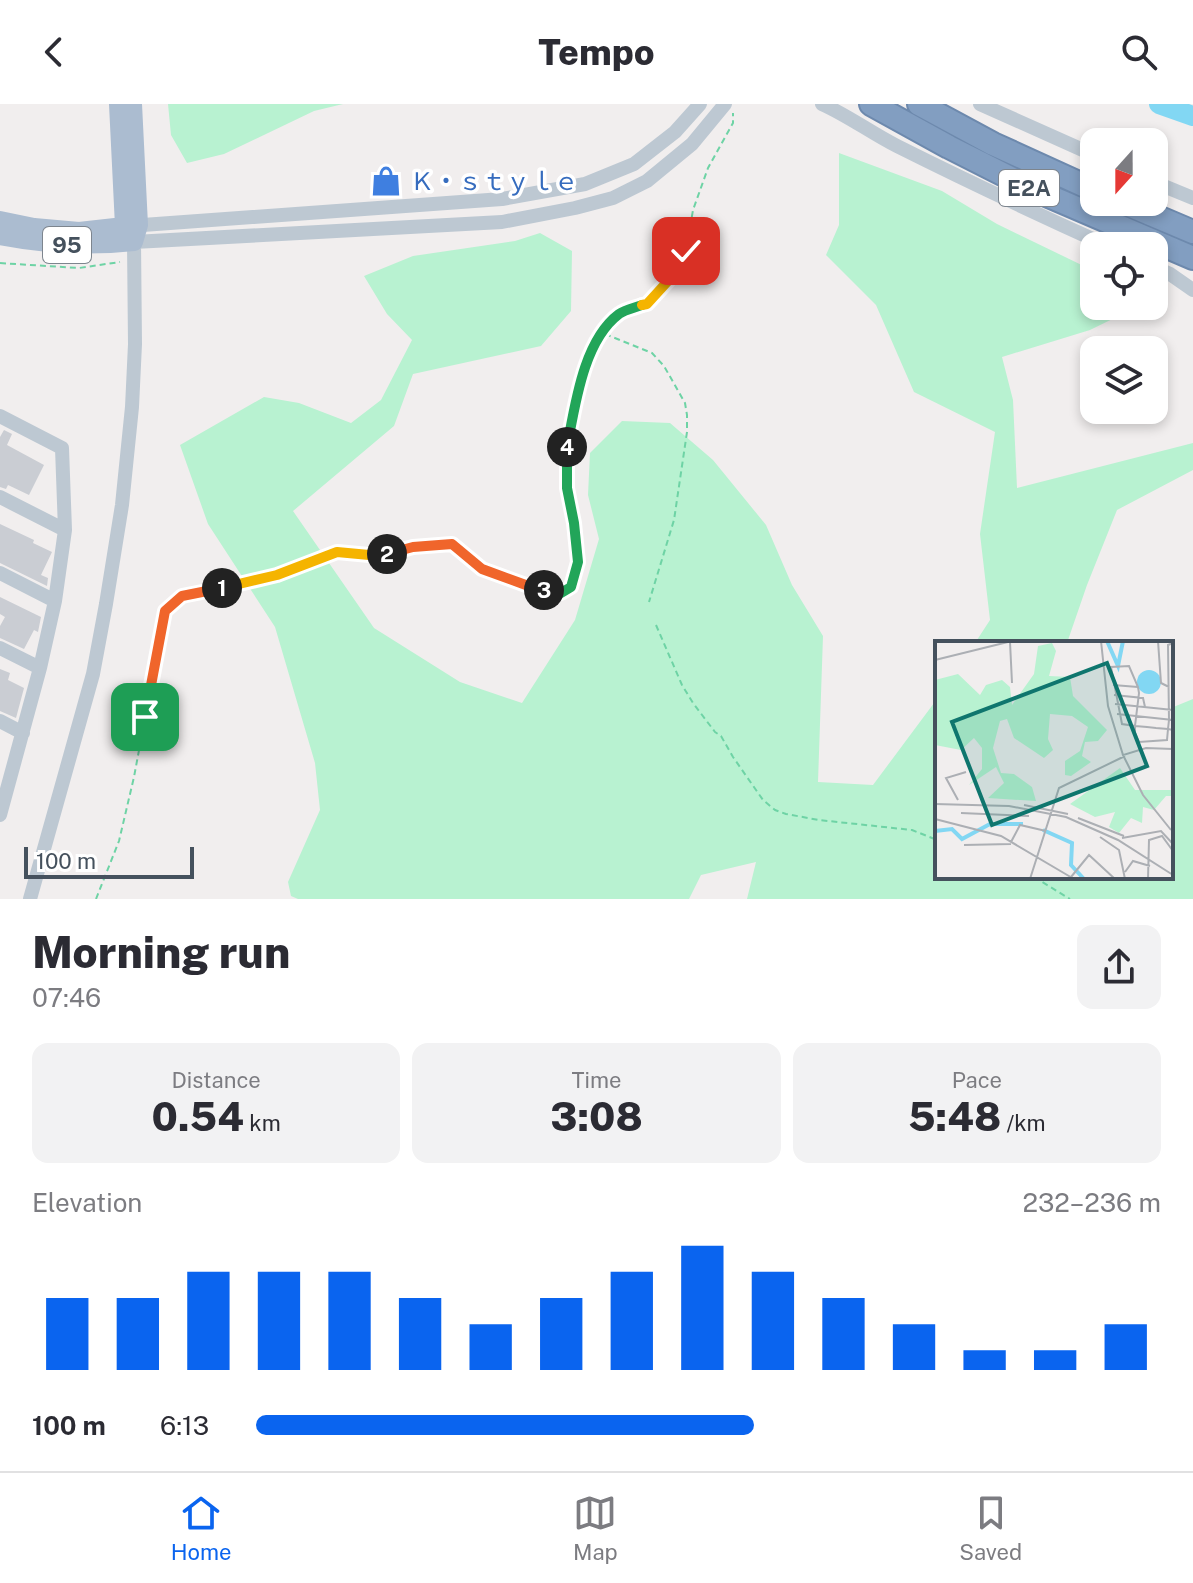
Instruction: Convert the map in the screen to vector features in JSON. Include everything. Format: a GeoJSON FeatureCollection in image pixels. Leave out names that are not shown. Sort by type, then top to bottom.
{"type":"FeatureCollection","features":[{"type":"Feature","properties":{"kind":"highway","name":"E2A"},"geometry":{"type":"LineString","coordinates":[[871,104],[1030,188],[1193,258]]}},
{"type":"Feature","properties":{"kind":"highway","name":"E2A"},"geometry":{"type":"LineString","coordinates":[[919,104],[993,144],[1080,184]]}},
{"type":"Feature","properties":{"kind":"highway"},"geometry":{"type":"LineString","coordinates":[[1155,216],[1193,232]]}},
{"type":"Feature","properties":{"kind":"main road","name":"95"},"geometry":{"type":"LineString","coordinates":[[118,104],[133,231]]}},
{"type":"Feature","properties":{"kind":"main road"},"geometry":{"type":"LineString","coordinates":[[133,104],[133,231]]}},
{"type":"Feature","properties":{"kind":"main road","name":"95"},"geometry":{"type":"LineString","coordinates":[[0,220],[79,231],[133,231]]}},
{"type":"Feature","properties":{"kind":"main road","name":"95"},"geometry":{"type":"LineString","coordinates":[[0,236],[50,244],[97,246],[133,231]]}},
{"type":"Feature","properties":{"kind":"street"},"geometry":{"type":"LineString","coordinates":[[133,231],[502,199],[585,184],[634,164],[675,132],[700,104]]}},
{"type":"Feature","properties":{"kind":"street"},"geometry":{"type":"LineString","coordinates":[[133,231],[502,222],[575,208],[613,198],[647,181],[692,144],[725,104]]}},
{"type":"Feature","properties":{"kind":"street"},"geometry":{"type":"LineString","coordinates":[[822,104],[841,112],[871,133],[1080,233]]}},
{"type":"Feature","properties":{"kind":"street"},"geometry":{"type":"LineString","coordinates":[[980,104],[1080,149]]}},
{"type":"Feature","properties":{"kind":"street"},"geometry":{"type":"LineString","coordinates":[[1168,188],[1193,198]]}},
{"type":"Feature","properties":{"kind":"street"},"geometry":{"type":"LineString","coordinates":[[30,899],[93,674],[122,505],[135,344],[133,231]]}},
{"type":"Feature","properties":{"kind":"street"},"geometry":{"type":"LineString","coordinates":[[1168,273],[1193,290]]}},
{"type":"Feature","properties":{"kind":"street"},"geometry":{"type":"LineString","coordinates":[[0,416],[62,448],[65,530],[55,601],[40,668],[2,797],[0,815]]}},
{"type":"Feature","properties":{"kind":"street"},"geometry":{"type":"LineString","coordinates":[[0,497],[65,530]]}},
{"type":"Feature","properties":{"kind":"street"},"geometry":{"type":"LineString","coordinates":[[0,573],[55,601]]}},
{"type":"Feature","properties":{"kind":"street"},"geometry":{"type":"LineString","coordinates":[[0,648],[40,668]]}},
{"type":"Feature","properties":{"kind":"street"},"geometry":{"type":"LineString","coordinates":[[0,721],[23,733]]}},
{"type":"Feature","properties":{"kind":"path"},"geometry":{"type":"LineString","coordinates":[[96,899],[119,841],[165,611],[182,596],[277,575],[337,552],[380,556],[413,547],[452,544],[482,569],[534,588],[561,593],[571,587],[578,562],[565,453],[581,381],[593,348],[612,320],[622,312],[647,304],[678,270],[686,251],[693,210],[708,168],[733,123],[734,104]]}},
{"type":"Feature","properties":{"kind":"path"},"geometry":{"type":"LineString","coordinates":[[0,263],[79,268],[133,262]]}},
{"type":"Feature","properties":{"kind":"path"},"geometry":{"type":"LineString","coordinates":[[603,333],[652,353],[664,366],[685,403],[687,432],[674,520],[649,602]]}},
{"type":"Feature","properties":{"kind":"path"},"geometry":{"type":"LineString","coordinates":[[656,625],[693,703],[721,736],[763,800],[775,810],[819,820],[912,830],[935,839]]}},
{"type":"Feature","properties":{"kind":"path"},"geometry":{"type":"LineString","coordinates":[[1037,879],[1070,899]]}},
{"type":"Feature","properties":{"kind":"green space"},"geometry":{"type":"Polygon","coordinates":[[[168,104],[343,104],[314,111],[224,154],[187,163],[171,135],[168,104]]]}},
{"type":"Feature","properties":{"kind":"green space"},"geometry":{"type":"Polygon","coordinates":[[[839,153],[942,191],[997,224],[1080,264],[1080,320],[1110,320],[1090,330],[1002,357],[1013,400],[1017,488],[1193,443],[1193,470],[1117,510],[1068,641],[976,641],[990,620],[980,534],[995,432],[914,392],[876,305],[826,255],[839,225],[839,153]]]}},
{"type":"Feature","properties":{"kind":"green space"},"geometry":{"type":"Polygon","coordinates":[[[540,233],[572,251],[571,311],[541,346],[413,374],[394,426],[293,511],[374,628],[460,682],[522,703],[575,620],[599,539],[588,495],[590,453],[622,421],[670,423],[713,460],[766,525],[792,585],[823,636],[818,782],[873,785],[935,702],[935,879],[1173,879],[1173,707],[1193,699],[1193,899],[747,899],[756,862],[701,875],[689,899],[298,899],[291,896],[288,882],[320,810],[315,763],[275,627],[208,524],[180,445],[264,397],[299,403],[351,423],[381,400],[412,340],[387,314],[364,276],[413,256],[515,241],[540,233]]]}},
{"type":"Feature","properties":{"kind":"building"},"geometry":{"type":"Polygon","coordinates":[[[4,430],[12,434],[7,445],[44,465],[29,495],[8,485],[6,489],[0,487],[0,437],[4,430]]]}},
{"type":"Feature","properties":{"kind":"building"},"geometry":{"type":"Polygon","coordinates":[[[0,524],[52,552],[41,575],[48,578],[47,586],[0,563],[0,524]]]}},
{"type":"Feature","properties":{"kind":"building"},"geometry":{"type":"Polygon","coordinates":[[[0,597],[41,617],[38,632],[34,630],[24,649],[0,638],[0,626],[5,617],[0,614],[0,597]]]}},
{"type":"Feature","properties":{"kind":"building"},"geometry":{"type":"Polygon","coordinates":[[[0,669],[10,673],[8,680],[24,688],[16,718],[0,711],[0,669]]]}},
{"type":"Feature","properties":{"kind":"waterway"},"geometry":{"type":"LineString","coordinates":[[1159,104],[1193,116]]}},
{"type":"Feature","properties":{"kind":"place","name":"Ｋ・ｓｔｙｌｅ"},"geometry":{"type":"Point","coordinates":[386,181]}},
{"type":"Feature","properties":{"kind":"route"},"geometry":{"type":"LineString","coordinates":[[145,717],[165,611],[182,596],[277,575],[337,552],[380,556],[413,547],[452,544],[482,569],[534,588],[561,593],[571,587],[578,562],[565,453],[581,381],[593,348],[612,320],[622,312],[647,304],[678,270],[686,251]]}}]}
